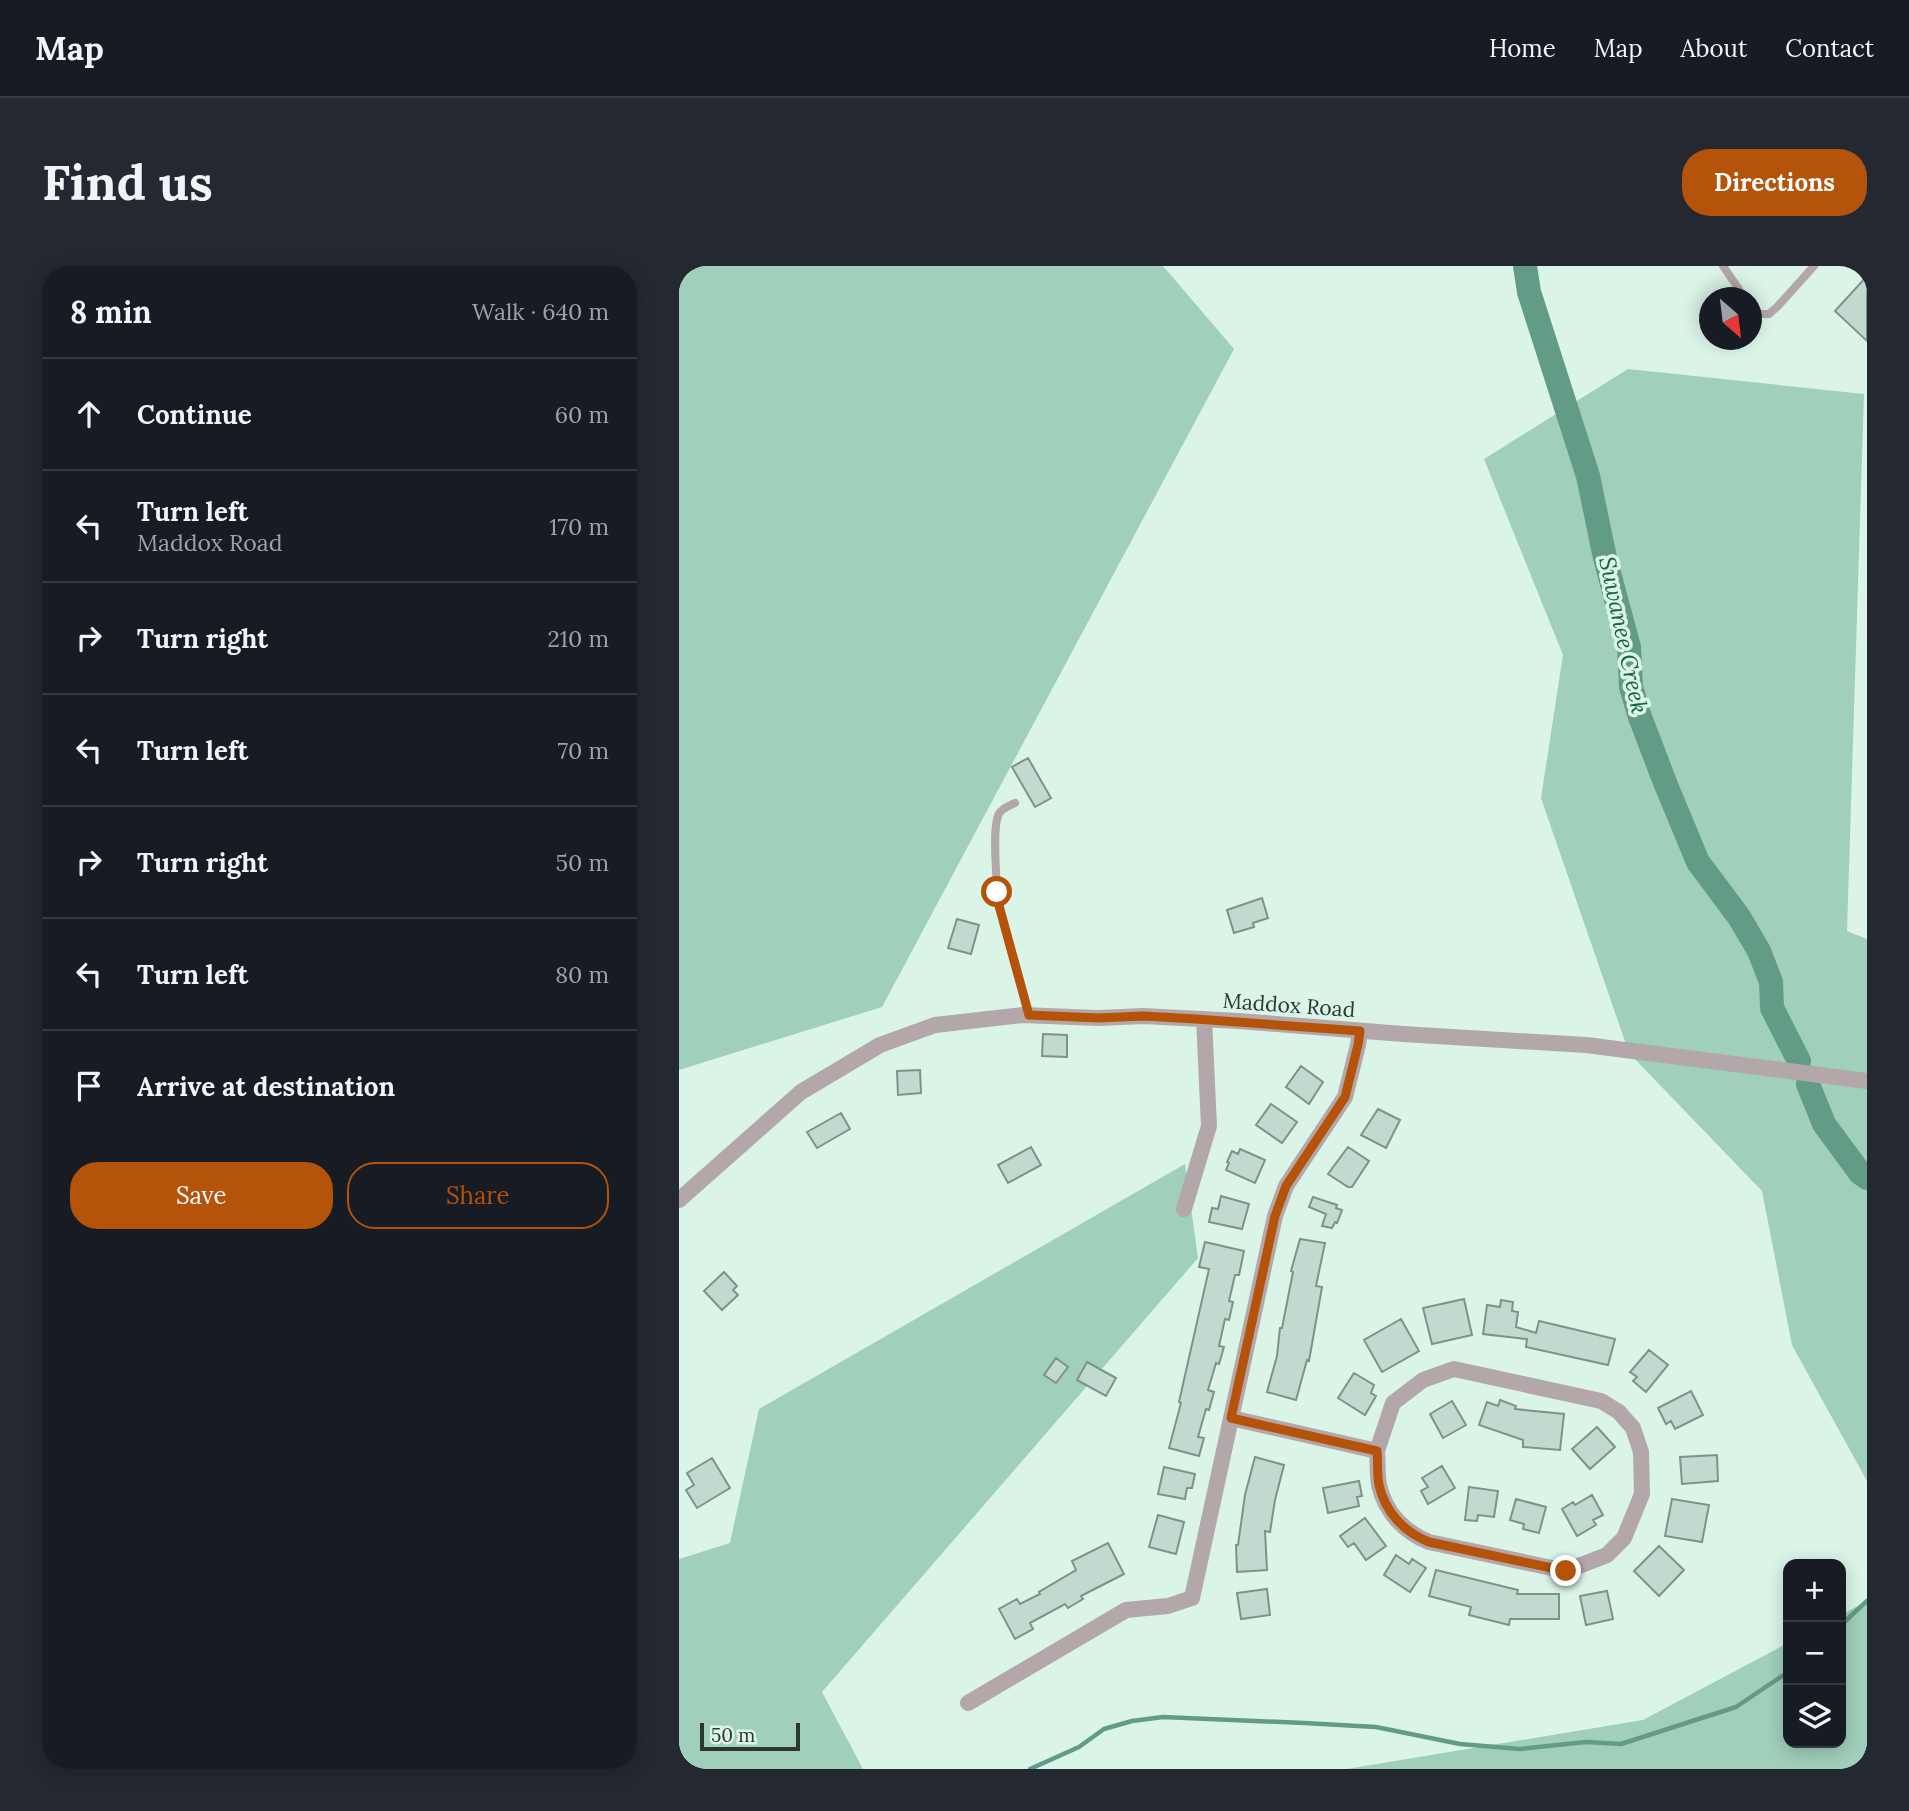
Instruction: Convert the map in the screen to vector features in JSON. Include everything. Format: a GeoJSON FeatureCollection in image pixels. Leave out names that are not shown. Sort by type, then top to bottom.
{"type":"FeatureCollection","features":[{"type":"Feature","properties":{"kind":"street","name":"Maddox Road"},"geometry":{"type":"LineString","coordinates":[[679,1200],[801,1091],[880,1045],[935,1025],[1029,1015],[1204,1019],[1587,1045],[1867,1081]]}},
{"type":"Feature","properties":{"kind":"street"},"geometry":{"type":"LineString","coordinates":[[1184,1209],[1209,1126],[1204,1019]]}},
{"type":"Feature","properties":{"kind":"street"},"geometry":{"type":"LineString","coordinates":[[968,1703],[1126,1609],[1168,1606],[1192,1598],[1275,1216],[1286,1186],[1345,1097],[1360,1031]]}},
{"type":"Feature","properties":{"kind":"street"},"geometry":{"type":"LineString","coordinates":[[1454,1369],[1601,1401],[1619,1412],[1633,1428],[1641,1452],[1642,1494],[1624,1538],[1608,1555],[1566,1571],[1429,1542],[1415,1536],[1391,1514],[1379,1485],[1377,1451],[1393,1403],[1423,1380],[1454,1369]]}},
{"type":"Feature","properties":{"kind":"street"},"geometry":{"type":"LineString","coordinates":[[1231,1418],[1377,1451]]}},
{"type":"Feature","properties":{"kind":"lane"},"geometry":{"type":"LineString","coordinates":[[1723,266],[1737,287]]}},
{"type":"Feature","properties":{"kind":"lane"},"geometry":{"type":"LineString","coordinates":[[1762,314],[1769,314],[1777,307],[1814,266]]}},
{"type":"Feature","properties":{"kind":"lane"},"geometry":{"type":"LineString","coordinates":[[1015,803],[998,814],[995,834],[997,892],[1029,1015]]}},
{"type":"Feature","properties":{"kind":"green space"},"geometry":{"type":"Polygon","coordinates":[[[679,266],[1163,266],[1234,349],[882,1007],[679,1070],[679,266]]]}},
{"type":"Feature","properties":{"kind":"green space"},"geometry":{"type":"Polygon","coordinates":[[[1628,369],[1864,394],[1847,931],[1867,939],[1867,1481],[1792,1345],[1762,1191],[1629,1053],[1541,798],[1563,655],[1484,459],[1628,369]]]}},
{"type":"Feature","properties":{"kind":"green space"},"geometry":{"type":"Polygon","coordinates":[[[1185,1164],[1198,1258],[822,1692],[863,1769],[679,1769],[679,1559],[730,1543],[759,1409],[1185,1164]]]}},
{"type":"Feature","properties":{"kind":"green space"},"geometry":{"type":"Polygon","coordinates":[[[1867,1601],[1867,1769],[1347,1769],[1643,1720],[1783,1646],[1783,1748],[1846,1748],[1846,1612],[1867,1601]]]}},
{"type":"Feature","properties":{"kind":"building"},"geometry":{"type":"Polygon","coordinates":[[[1867,276],[1867,341],[1835,311],[1867,276]]]}},
{"type":"Feature","properties":{"kind":"building"},"geometry":{"type":"Polygon","coordinates":[[[1028,758],[1051,798],[1035,807],[1012,767],[1028,758]]]}},
{"type":"Feature","properties":{"kind":"building"},"geometry":{"type":"Polygon","coordinates":[[[1262,898],[1268,918],[1253,923],[1254,927],[1234,933],[1227,910],[1262,898]]]}},
{"type":"Feature","properties":{"kind":"building"},"geometry":{"type":"Polygon","coordinates":[[[957,919],[979,925],[971,954],[948,948],[957,919]]]}},
{"type":"Feature","properties":{"kind":"building"},"geometry":{"type":"Polygon","coordinates":[[[1043,1034],[1067,1035],[1067,1057],[1042,1056],[1043,1034]]]}},
{"type":"Feature","properties":{"kind":"building"},"geometry":{"type":"Polygon","coordinates":[[[1301,1066],[1323,1082],[1309,1104],[1286,1087],[1301,1066]]]}},
{"type":"Feature","properties":{"kind":"building"},"geometry":{"type":"Polygon","coordinates":[[[920,1070],[921,1093],[898,1095],[897,1071],[920,1070]]]}},
{"type":"Feature","properties":{"kind":"building"},"geometry":{"type":"Polygon","coordinates":[[[1271,1104],[1297,1122],[1282,1143],[1256,1125],[1271,1104]]]}},
{"type":"Feature","properties":{"kind":"building"},"geometry":{"type":"Polygon","coordinates":[[[1378,1109],[1400,1120],[1386,1148],[1361,1135],[1378,1109]]]}},
{"type":"Feature","properties":{"kind":"building"},"geometry":{"type":"Polygon","coordinates":[[[841,1113],[850,1129],[817,1148],[807,1132],[841,1113]]]}},
{"type":"Feature","properties":{"kind":"building"},"geometry":{"type":"Polygon","coordinates":[[[1031,1147],[1041,1165],[1008,1183],[998,1165],[1031,1147]]]}},
{"type":"Feature","properties":{"kind":"building"},"geometry":{"type":"Polygon","coordinates":[[[1348,1147],[1369,1161],[1352,1187],[1328,1174],[1348,1147]]]}},
{"type":"Feature","properties":{"kind":"building"},"geometry":{"type":"Polygon","coordinates":[[[1240,1149],[1265,1160],[1255,1183],[1226,1170],[1232,1151],[1238,1154],[1240,1149]]]}},
{"type":"Feature","properties":{"kind":"building"},"geometry":{"type":"Polygon","coordinates":[[[1221,1196],[1249,1204],[1242,1229],[1209,1222],[1212,1208],[1218,1209],[1221,1196]]]}},
{"type":"Feature","properties":{"kind":"building"},"geometry":{"type":"Polygon","coordinates":[[[1313,1197],[1337,1205],[1336,1208],[1342,1210],[1332,1228],[1322,1226],[1326,1214],[1309,1207],[1313,1197]]]}},
{"type":"Feature","properties":{"kind":"building"},"geometry":{"type":"Polygon","coordinates":[[[1300,1239],[1325,1243],[1316,1286],[1322,1287],[1309,1361],[1307,1360],[1296,1400],[1267,1392],[1277,1356],[1280,1328],[1293,1272],[1291,1271],[1300,1239]]]}},
{"type":"Feature","properties":{"kind":"building"},"geometry":{"type":"Polygon","coordinates":[[[1205,1242],[1244,1251],[1239,1275],[1235,1275],[1229,1301],[1233,1302],[1229,1320],[1225,1319],[1219,1346],[1224,1347],[1208,1390],[1214,1392],[1198,1437],[1204,1438],[1199,1456],[1169,1448],[1209,1269],[1199,1267],[1205,1242]]]}},
{"type":"Feature","properties":{"kind":"building"},"geometry":{"type":"Polygon","coordinates":[[[724,1272],[737,1286],[733,1290],[738,1295],[722,1310],[704,1291],[724,1272]]]}},
{"type":"Feature","properties":{"kind":"building"},"geometry":{"type":"Polygon","coordinates":[[[1464,1299],[1472,1335],[1432,1344],[1423,1308],[1464,1299]]]}},
{"type":"Feature","properties":{"kind":"building"},"geometry":{"type":"Polygon","coordinates":[[[1501,1300],[1513,1302],[1512,1311],[1518,1312],[1516,1327],[1536,1333],[1539,1321],[1615,1339],[1608,1365],[1526,1347],[1527,1339],[1483,1334],[1487,1305],[1500,1307],[1501,1300]]]}},
{"type":"Feature","properties":{"kind":"building"},"geometry":{"type":"Polygon","coordinates":[[[1401,1319],[1419,1351],[1382,1372],[1364,1340],[1401,1319]]]}},
{"type":"Feature","properties":{"kind":"building"},"geometry":{"type":"Polygon","coordinates":[[[1649,1350],[1668,1365],[1646,1392],[1633,1381],[1637,1377],[1630,1372],[1649,1350]]]}},
{"type":"Feature","properties":{"kind":"building"},"geometry":{"type":"Polygon","coordinates":[[[1056,1358],[1068,1367],[1056,1383],[1044,1375],[1056,1358]]]}},
{"type":"Feature","properties":{"kind":"building"},"geometry":{"type":"Polygon","coordinates":[[[1087,1362],[1116,1378],[1106,1396],[1077,1380],[1087,1362]]]}},
{"type":"Feature","properties":{"kind":"building"},"geometry":{"type":"Polygon","coordinates":[[[1354,1373],[1374,1385],[1371,1393],[1376,1396],[1365,1415],[1338,1398],[1354,1373]]]}},
{"type":"Feature","properties":{"kind":"building"},"geometry":{"type":"Polygon","coordinates":[[[1691,1391],[1703,1415],[1675,1429],[1671,1421],[1666,1424],[1658,1408],[1691,1391]]]}},
{"type":"Feature","properties":{"kind":"building"},"geometry":{"type":"Polygon","coordinates":[[[1500,1400],[1516,1406],[1515,1409],[1564,1414],[1560,1450],[1523,1447],[1523,1440],[1479,1425],[1487,1402],[1498,1406],[1500,1400]]]}},
{"type":"Feature","properties":{"kind":"building"},"geometry":{"type":"Polygon","coordinates":[[[1452,1401],[1466,1425],[1443,1438],[1430,1414],[1452,1401]]]}},
{"type":"Feature","properties":{"kind":"building"},"geometry":{"type":"Polygon","coordinates":[[[1597,1427],[1615,1447],[1590,1469],[1572,1449],[1597,1427]]]}},
{"type":"Feature","properties":{"kind":"building"},"geometry":{"type":"Polygon","coordinates":[[[1717,1455],[1718,1481],[1682,1484],[1680,1457],[1717,1455]]]}},
{"type":"Feature","properties":{"kind":"building"},"geometry":{"type":"Polygon","coordinates":[[[1255,1457],[1284,1465],[1270,1532],[1265,1531],[1267,1570],[1237,1572],[1236,1545],[1255,1457]]]}},
{"type":"Feature","properties":{"kind":"building"},"geometry":{"type":"Polygon","coordinates":[[[712,1458],[730,1488],[697,1508],[686,1490],[694,1485],[687,1473],[712,1458]]]}},
{"type":"Feature","properties":{"kind":"building"},"geometry":{"type":"Polygon","coordinates":[[[1442,1466],[1455,1488],[1428,1504],[1421,1491],[1428,1487],[1422,1478],[1442,1466]]]}},
{"type":"Feature","properties":{"kind":"building"},"geometry":{"type":"Polygon","coordinates":[[[1164,1467],[1195,1474],[1192,1488],[1187,1488],[1185,1499],[1158,1494],[1164,1467]]]}},
{"type":"Feature","properties":{"kind":"building"},"geometry":{"type":"Polygon","coordinates":[[[1359,1481],[1362,1496],[1357,1497],[1359,1506],[1328,1513],[1323,1488],[1359,1481]]]}},
{"type":"Feature","properties":{"kind":"building"},"geometry":{"type":"Polygon","coordinates":[[[1469,1487],[1498,1491],[1494,1517],[1478,1515],[1477,1521],[1465,1520],[1469,1487]]]}},
{"type":"Feature","properties":{"kind":"building"},"geometry":{"type":"Polygon","coordinates":[[[1592,1495],[1603,1515],[1593,1520],[1596,1525],[1577,1536],[1562,1509],[1592,1495]]]}},
{"type":"Feature","properties":{"kind":"building"},"geometry":{"type":"Polygon","coordinates":[[[1516,1499],[1546,1507],[1539,1533],[1523,1529],[1524,1524],[1510,1520],[1516,1499]]]}},
{"type":"Feature","properties":{"kind":"building"},"geometry":{"type":"Polygon","coordinates":[[[1672,1499],[1709,1505],[1702,1542],[1665,1536],[1672,1499]]]}},
{"type":"Feature","properties":{"kind":"building"},"geometry":{"type":"Polygon","coordinates":[[[1158,1515],[1184,1522],[1176,1554],[1149,1547],[1158,1515]]]}},
{"type":"Feature","properties":{"kind":"building"},"geometry":{"type":"Polygon","coordinates":[[[1365,1518],[1386,1546],[1366,1560],[1354,1543],[1348,1547],[1340,1536],[1365,1518]]]}},
{"type":"Feature","properties":{"kind":"building"},"geometry":{"type":"Polygon","coordinates":[[[1108,1543],[1124,1574],[1081,1596],[1083,1599],[1068,1608],[1065,1604],[1030,1623],[1033,1629],[1015,1639],[999,1609],[1017,1599],[1020,1604],[1040,1594],[1039,1592],[1076,1570],[1072,1561],[1108,1543]]]}},
{"type":"Feature","properties":{"kind":"building"},"geometry":{"type":"Polygon","coordinates":[[[1659,1546],[1684,1570],[1659,1596],[1634,1571],[1659,1546]]]}},
{"type":"Feature","properties":{"kind":"building"},"geometry":{"type":"Polygon","coordinates":[[[1396,1555],[1409,1564],[1412,1559],[1426,1568],[1410,1592],[1384,1575],[1396,1555]]]}},
{"type":"Feature","properties":{"kind":"building"},"geometry":{"type":"Polygon","coordinates":[[[1436,1570],[1518,1590],[1517,1594],[1559,1594],[1559,1619],[1510,1619],[1509,1625],[1469,1615],[1471,1607],[1429,1596],[1436,1570]]]}},
{"type":"Feature","properties":{"kind":"building"},"geometry":{"type":"Polygon","coordinates":[[[1267,1589],[1270,1615],[1241,1619],[1237,1593],[1267,1589]]]}},
{"type":"Feature","properties":{"kind":"building"},"geometry":{"type":"Polygon","coordinates":[[[1607,1591],[1613,1619],[1586,1625],[1580,1596],[1607,1591]]]}},
{"type":"Feature","properties":{"kind":"waterway","name":"Suwanee Creek"},"geometry":{"type":"LineString","coordinates":[[1525,266],[1529,292],[1588,476],[1605,558],[1629,647],[1631,687],[1640,717],[1698,862],[1739,917],[1759,951],[1771,982],[1772,1008],[1799,1061]]}},
{"type":"Feature","properties":{"kind":"waterway","name":"Suwanee Creek"},"geometry":{"type":"LineString","coordinates":[[1808,1084],[1824,1124],[1860,1173],[1867,1178]]}},
{"type":"Feature","properties":{"kind":"waterway"},"geometry":{"type":"LineString","coordinates":[[1844,1622],[1867,1601]]}},
{"type":"Feature","properties":{"kind":"waterway"},"geometry":{"type":"LineString","coordinates":[[1030,1769],[1079,1747],[1104,1729],[1132,1721],[1163,1717],[1376,1727],[1460,1744],[1520,1749],[1586,1742],[1621,1744],[1736,1707],[1783,1675]]}},
{"type":"Feature","properties":{"kind":"route"},"geometry":{"type":"LineString","coordinates":[[997,892],[1029,1015],[1098,1018],[1143,1016],[1360,1031],[1345,1097],[1286,1186],[1275,1216],[1231,1418],[1377,1451],[1379,1485],[1391,1514],[1415,1536],[1429,1542],[1566,1571]]}}]}
